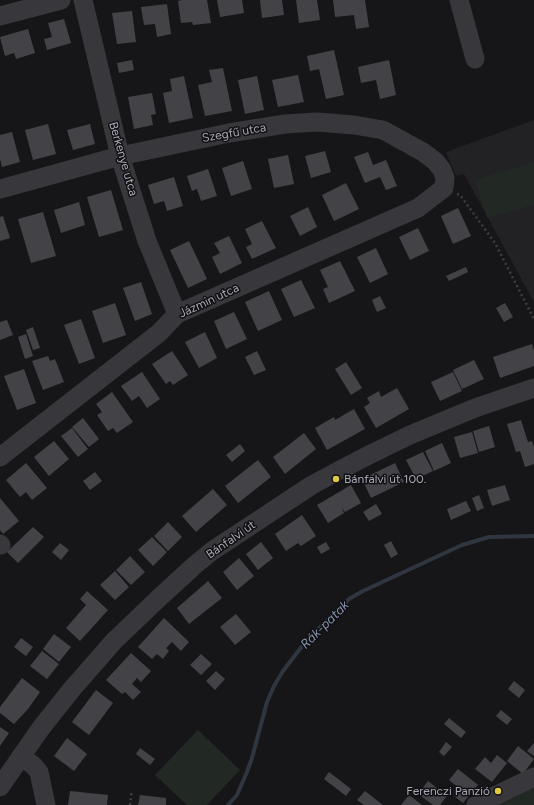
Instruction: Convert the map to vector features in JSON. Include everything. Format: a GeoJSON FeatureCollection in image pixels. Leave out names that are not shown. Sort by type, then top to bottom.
{"type":"FeatureCollection","features":[{"type":"Feature","properties":{"kind":"street"},"geometry":{"type":"LineString","coordinates":[[0,16],[61,0]]}},
{"type":"Feature","properties":{"kind":"street","name":"Berkenye utca"},"geometry":{"type":"LineString","coordinates":[[83,0],[120,156],[147,242],[177,314]]}},
{"type":"Feature","properties":{"kind":"street"},"geometry":{"type":"LineString","coordinates":[[459,0],[475,59]]}},
{"type":"Feature","properties":{"kind":"street","name":"Szegfű utca"},"geometry":{"type":"LineString","coordinates":[[0,189],[120,156],[229,133],[285,124],[317,122],[354,125],[383,130],[423,152],[436,162],[442,170],[445,178],[444,188]]}},
{"type":"Feature","properties":{"kind":"street","name":"Jázmin utca"},"geometry":{"type":"LineString","coordinates":[[0,457],[160,333],[177,314],[418,208],[444,188]]}},
{"type":"Feature","properties":{"kind":"street","name":"Bánfalvi út"},"geometry":{"type":"LineString","coordinates":[[0,787],[41,728],[72,689],[114,641],[195,565],[212,552],[312,485],[338,470],[410,435],[475,408],[534,388]]}},
{"type":"Feature","properties":{"kind":"street"},"geometry":{"type":"LineString","coordinates":[[21,756],[39,772],[46,805]]}},
{"type":"Feature","properties":{"kind":"street"},"geometry":{"type":"LineString","coordinates":[[476,805],[534,776]]}},
{"type":"Feature","properties":{"kind":"path"},"geometry":{"type":"LineString","coordinates":[[444,188],[460,195],[495,243],[534,319]]}},
{"type":"Feature","properties":{"kind":"path"},"geometry":{"type":"LineString","coordinates":[[130,805],[132,790]]}},
{"type":"Feature","properties":{"kind":"shaded area"},"geometry":{"type":"Polygon","coordinates":[[[534,120],[534,302],[464,174],[456,176],[446,152],[534,120]]]}},
{"type":"Feature","properties":{"kind":"shaded area"},"geometry":{"type":"Polygon","coordinates":[[[534,162],[534,205],[487,218],[475,180],[534,162]]]}},
{"type":"Feature","properties":{"kind":"shaded area"},"geometry":{"type":"Polygon","coordinates":[[[198,730],[240,770],[207,805],[187,805],[155,775],[198,730]]]}},
{"type":"Feature","properties":{"kind":"shaded area"},"geometry":{"type":"Polygon","coordinates":[[[534,787],[534,805],[495,805],[534,787]]]}},
{"type":"Feature","properties":{"kind":"building"},"geometry":{"type":"Polygon","coordinates":[[[207,0],[211,23],[193,25],[192,22],[181,23],[178,1],[207,0]]]}},
{"type":"Feature","properties":{"kind":"building"},"geometry":{"type":"Polygon","coordinates":[[[217,0],[242,0],[244,13],[220,17],[217,0]]]}},
{"type":"Feature","properties":{"kind":"building"},"geometry":{"type":"Polygon","coordinates":[[[260,0],[282,0],[284,15],[262,18],[260,0]]]}},
{"type":"Feature","properties":{"kind":"building"},"geometry":{"type":"Polygon","coordinates":[[[296,0],[317,0],[320,20],[299,23],[296,0]]]}},
{"type":"Feature","properties":{"kind":"building"},"geometry":{"type":"Polygon","coordinates":[[[333,0],[365,0],[369,27],[356,29],[354,15],[335,17],[333,0]]]}},
{"type":"Feature","properties":{"kind":"building"},"geometry":{"type":"Polygon","coordinates":[[[167,4],[171,34],[157,37],[155,24],[144,25],[141,7],[167,4]]]}},
{"type":"Feature","properties":{"kind":"building"},"geometry":{"type":"Polygon","coordinates":[[[132,11],[136,42],[117,44],[112,13],[132,11]]]}},
{"type":"Feature","properties":{"kind":"building"},"geometry":{"type":"Polygon","coordinates":[[[64,19],[71,43],[47,50],[44,39],[52,37],[48,23],[64,19]]]}},
{"type":"Feature","properties":{"kind":"building"},"geometry":{"type":"Polygon","coordinates":[[[28,29],[35,53],[16,59],[14,53],[5,56],[0,37],[28,29]]]}},
{"type":"Feature","properties":{"kind":"building"},"geometry":{"type":"Polygon","coordinates":[[[334,50],[344,95],[326,99],[319,69],[310,71],[307,56],[334,50]]]}},
{"type":"Feature","properties":{"kind":"building"},"geometry":{"type":"Polygon","coordinates":[[[132,60],[134,70],[119,73],[117,63],[132,60]]]}},
{"type":"Feature","properties":{"kind":"building"},"geometry":{"type":"Polygon","coordinates":[[[389,60],[396,95],[380,99],[376,80],[361,83],[358,67],[389,60]]]}},
{"type":"Feature","properties":{"kind":"building"},"geometry":{"type":"Polygon","coordinates":[[[223,68],[232,111],[205,116],[198,85],[212,82],[209,70],[223,68]]]}},
{"type":"Feature","properties":{"kind":"building"},"geometry":{"type":"Polygon","coordinates":[[[298,75],[304,102],[278,107],[272,80],[298,75]]]}},
{"type":"Feature","properties":{"kind":"building"},"geometry":{"type":"Polygon","coordinates":[[[184,76],[193,118],[169,123],[163,93],[172,91],[170,79],[184,76]]]}},
{"type":"Feature","properties":{"kind":"building"},"geometry":{"type":"Polygon","coordinates":[[[257,76],[264,110],[245,114],[238,80],[257,76]]]}},
{"type":"Feature","properties":{"kind":"building"},"geometry":{"type":"Polygon","coordinates":[[[152,93],[156,114],[151,115],[153,125],[134,129],[128,97],[152,93]]]}},
{"type":"Feature","properties":{"kind":"building"},"geometry":{"type":"Polygon","coordinates":[[[48,124],[56,154],[33,160],[25,130],[48,124]]]}},
{"type":"Feature","properties":{"kind":"building"},"geometry":{"type":"Polygon","coordinates":[[[90,124],[95,144],[73,150],[67,130],[90,124]]]}},
{"type":"Feature","properties":{"kind":"building"},"geometry":{"type":"Polygon","coordinates":[[[12,132],[20,162],[2,167],[0,159],[0,135],[12,132]]]}},
{"type":"Feature","properties":{"kind":"building"},"geometry":{"type":"Polygon","coordinates":[[[325,151],[331,172],[311,178],[305,156],[325,151]]]}},
{"type":"Feature","properties":{"kind":"building"},"geometry":{"type":"Polygon","coordinates":[[[368,152],[373,165],[386,160],[397,186],[386,190],[380,177],[365,183],[354,157],[368,152]]]}},
{"type":"Feature","properties":{"kind":"building"},"geometry":{"type":"Polygon","coordinates":[[[288,155],[294,184],[274,188],[268,159],[288,155]]]}},
{"type":"Feature","properties":{"kind":"building"},"geometry":{"type":"Polygon","coordinates":[[[243,161],[252,189],[231,196],[222,168],[243,161]]]}},
{"type":"Feature","properties":{"kind":"building"},"geometry":{"type":"Polygon","coordinates":[[[208,169],[217,196],[201,201],[197,189],[192,191],[187,176],[208,169]]]}},
{"type":"Feature","properties":{"kind":"building"},"geometry":{"type":"Polygon","coordinates":[[[174,177],[183,206],[167,211],[164,201],[154,204],[148,185],[174,177]]]}},
{"type":"Feature","properties":{"kind":"building"},"geometry":{"type":"Polygon","coordinates":[[[346,183],[359,209],[334,221],[322,195],[346,183]]]}},
{"type":"Feature","properties":{"kind":"building"},"geometry":{"type":"Polygon","coordinates":[[[111,190],[123,230],[99,237],[87,197],[111,190]]]}},
{"type":"Feature","properties":{"kind":"building"},"geometry":{"type":"Polygon","coordinates":[[[79,202],[85,225],[61,233],[54,210],[79,202]]]}},
{"type":"Feature","properties":{"kind":"building"},"geometry":{"type":"Polygon","coordinates":[[[308,207],[317,227],[300,236],[290,216],[308,207]]]}},
{"type":"Feature","properties":{"kind":"building"},"geometry":{"type":"Polygon","coordinates":[[[458,208],[471,236],[453,244],[441,216],[458,208]]]}},
{"type":"Feature","properties":{"kind":"building"},"geometry":{"type":"Polygon","coordinates":[[[43,212],[56,256],[31,263],[18,219],[43,212]]]}},
{"type":"Feature","properties":{"kind":"building"},"geometry":{"type":"Polygon","coordinates":[[[3,216],[10,238],[0,241],[0,217],[3,216]]]}},
{"type":"Feature","properties":{"kind":"building"},"geometry":{"type":"Polygon","coordinates":[[[262,221],[276,248],[252,259],[246,247],[252,244],[245,229],[262,221]]]}},
{"type":"Feature","properties":{"kind":"building"},"geometry":{"type":"Polygon","coordinates":[[[418,228],[429,251],[410,260],[399,237],[418,228]]]}},
{"type":"Feature","properties":{"kind":"building"},"geometry":{"type":"Polygon","coordinates":[[[229,236],[242,263],[220,274],[212,257],[220,253],[214,243],[229,236]]]}},
{"type":"Feature","properties":{"kind":"building"},"geometry":{"type":"Polygon","coordinates":[[[189,241],[207,279],[188,288],[170,250],[189,241]]]}},
{"type":"Feature","properties":{"kind":"building"},"geometry":{"type":"Polygon","coordinates":[[[376,248],[388,274],[370,283],[357,257],[376,248]]]}},
{"type":"Feature","properties":{"kind":"building"},"geometry":{"type":"Polygon","coordinates":[[[340,261],[355,291],[329,303],[323,289],[328,287],[320,270],[340,261]]]}},
{"type":"Feature","properties":{"kind":"building"},"geometry":{"type":"Polygon","coordinates":[[[466,267],[468,272],[449,281],[446,276],[466,267]]]}},
{"type":"Feature","properties":{"kind":"building"},"geometry":{"type":"Polygon","coordinates":[[[301,280],[315,308],[294,317],[281,289],[301,280]]]}},
{"type":"Feature","properties":{"kind":"building"},"geometry":{"type":"Polygon","coordinates":[[[141,282],[152,314],[135,321],[123,288],[141,282]]]}},
{"type":"Feature","properties":{"kind":"building"},"geometry":{"type":"Polygon","coordinates":[[[269,291],[282,320],[258,331],[245,302],[269,291]]]}},
{"type":"Feature","properties":{"kind":"building"},"geometry":{"type":"Polygon","coordinates":[[[380,296],[386,308],[377,312],[372,300],[380,296]]]}},
{"type":"Feature","properties":{"kind":"building"},"geometry":{"type":"Polygon","coordinates":[[[115,303],[126,335],[103,343],[92,311],[115,303]]]}},
{"type":"Feature","properties":{"kind":"building"},"geometry":{"type":"Polygon","coordinates":[[[505,303],[513,317],[504,322],[496,308],[505,303]]]}},
{"type":"Feature","properties":{"kind":"building"},"geometry":{"type":"Polygon","coordinates":[[[234,312],[247,339],[226,349],[214,321],[234,312]]]}},
{"type":"Feature","properties":{"kind":"building"},"geometry":{"type":"Polygon","coordinates":[[[81,319],[95,358],[79,364],[64,325],[81,319]]]}},
{"type":"Feature","properties":{"kind":"building"},"geometry":{"type":"Polygon","coordinates":[[[7,320],[13,335],[0,340],[0,322],[7,320]]]}},
{"type":"Feature","properties":{"kind":"building"},"geometry":{"type":"Polygon","coordinates":[[[33,327],[40,348],[33,350],[26,330],[33,327]]]}},
{"type":"Feature","properties":{"kind":"building"},"geometry":{"type":"Polygon","coordinates":[[[205,332],[217,358],[199,368],[185,342],[205,332]]]}},
{"type":"Feature","properties":{"kind":"building"},"geometry":{"type":"Polygon","coordinates":[[[26,334],[33,356],[25,359],[18,337],[26,334]]]}},
{"type":"Feature","properties":{"kind":"building"},"geometry":{"type":"Polygon","coordinates":[[[532,344],[534,350],[534,366],[500,378],[493,357],[532,344]]]}},
{"type":"Feature","properties":{"kind":"building"},"geometry":{"type":"Polygon","coordinates":[[[172,351],[188,375],[173,385],[170,381],[166,384],[152,364],[172,351]]]}},
{"type":"Feature","properties":{"kind":"building"},"geometry":{"type":"Polygon","coordinates":[[[257,351],[266,370],[254,375],[245,357],[257,351]]]}},
{"type":"Feature","properties":{"kind":"building"},"geometry":{"type":"Polygon","coordinates":[[[48,356],[50,361],[55,359],[64,382],[43,390],[32,361],[48,356]]]}},
{"type":"Feature","properties":{"kind":"building"},"geometry":{"type":"Polygon","coordinates":[[[474,360],[484,379],[462,389],[453,370],[474,360]]]}},
{"type":"Feature","properties":{"kind":"building"},"geometry":{"type":"Polygon","coordinates":[[[346,362],[362,388],[351,395],[335,369],[346,362]]]}},
{"type":"Feature","properties":{"kind":"building"},"geometry":{"type":"Polygon","coordinates":[[[24,369],[36,403],[17,410],[4,376],[24,369]]]}},
{"type":"Feature","properties":{"kind":"building"},"geometry":{"type":"Polygon","coordinates":[[[142,372],[160,399],[147,408],[139,396],[132,401],[121,386],[142,372]]]}},
{"type":"Feature","properties":{"kind":"building"},"geometry":{"type":"Polygon","coordinates":[[[453,372],[462,391],[440,401],[431,382],[453,372]]]}},
{"type":"Feature","properties":{"kind":"building"},"geometry":{"type":"Polygon","coordinates":[[[397,388],[409,409],[376,428],[364,407],[370,403],[367,398],[379,391],[381,397],[397,388]]]}},
{"type":"Feature","properties":{"kind":"building"},"geometry":{"type":"Polygon","coordinates":[[[112,392],[133,422],[117,433],[113,428],[108,431],[97,415],[102,412],[96,404],[112,392]]]}},
{"type":"Feature","properties":{"kind":"building"},"geometry":{"type":"Polygon","coordinates":[[[354,409],[365,429],[327,450],[315,428],[334,417],[335,420],[354,409]]]}},
{"type":"Feature","properties":{"kind":"building"},"geometry":{"type":"Polygon","coordinates":[[[83,418],[99,439],[89,447],[72,427],[83,418]]]}},
{"type":"Feature","properties":{"kind":"building"},"geometry":{"type":"Polygon","coordinates":[[[521,420],[528,442],[532,441],[534,447],[534,464],[525,467],[520,451],[516,452],[507,424],[521,420]]]}},
{"type":"Feature","properties":{"kind":"building"},"geometry":{"type":"Polygon","coordinates":[[[489,426],[495,447],[479,452],[473,431],[489,426]]]}},
{"type":"Feature","properties":{"kind":"building"},"geometry":{"type":"Polygon","coordinates":[[[72,428],[88,449],[78,457],[61,436],[72,428]]]}},
{"type":"Feature","properties":{"kind":"building"},"geometry":{"type":"Polygon","coordinates":[[[472,432],[478,453],[460,458],[454,437],[472,432]]]}},
{"type":"Feature","properties":{"kind":"building"},"geometry":{"type":"Polygon","coordinates":[[[304,433],[316,449],[285,474],[273,457],[304,433]]]}},
{"type":"Feature","properties":{"kind":"building"},"geometry":{"type":"Polygon","coordinates":[[[54,441],[69,459],[49,476],[34,457],[54,441]]]}},
{"type":"Feature","properties":{"kind":"building"},"geometry":{"type":"Polygon","coordinates":[[[442,443],[451,463],[434,471],[425,451],[442,443]]]}},
{"type":"Feature","properties":{"kind":"building"},"geometry":{"type":"Polygon","coordinates":[[[240,444],[245,451],[232,462],[226,455],[240,444]]]}},
{"type":"Feature","properties":{"kind":"building"},"geometry":{"type":"Polygon","coordinates":[[[423,452],[433,471],[416,479],[406,460],[423,452]]]}},
{"type":"Feature","properties":{"kind":"building"},"geometry":{"type":"Polygon","coordinates":[[[258,460],[271,477],[238,503],[225,486],[258,460]]]}},
{"type":"Feature","properties":{"kind":"building"},"geometry":{"type":"Polygon","coordinates":[[[26,463],[47,488],[32,500],[26,492],[20,497],[6,480],[26,463]]]}},
{"type":"Feature","properties":{"kind":"building"},"geometry":{"type":"Polygon","coordinates":[[[395,463],[404,482],[371,498],[362,479],[395,463]]]}},
{"type":"Feature","properties":{"kind":"building"},"geometry":{"type":"Polygon","coordinates":[[[95,472],[102,481],[90,490],[83,481],[95,472]]]}},
{"type":"Feature","properties":{"kind":"building"},"geometry":{"type":"Polygon","coordinates":[[[351,485],[361,503],[345,512],[342,508],[344,513],[328,523],[317,505],[351,485]]]}},
{"type":"Feature","properties":{"kind":"building"},"geometry":{"type":"Polygon","coordinates":[[[505,485],[510,500],[492,506],[487,490],[505,485]]]}},
{"type":"Feature","properties":{"kind":"building"},"geometry":{"type":"Polygon","coordinates":[[[213,489],[227,505],[196,532],[182,516],[213,489]]]}},
{"type":"Feature","properties":{"kind":"building"},"geometry":{"type":"Polygon","coordinates":[[[479,495],[484,508],[477,511],[472,498],[479,495]]]}},
{"type":"Feature","properties":{"kind":"building"},"geometry":{"type":"Polygon","coordinates":[[[0,498],[19,521],[3,534],[0,530],[0,498]]]}},
{"type":"Feature","properties":{"kind":"building"},"geometry":{"type":"Polygon","coordinates":[[[466,501],[471,511],[451,520],[447,509],[466,501]]]}},
{"type":"Feature","properties":{"kind":"building"},"geometry":{"type":"Polygon","coordinates":[[[376,504],[382,514],[369,521],[363,512],[376,504]]]}},
{"type":"Feature","properties":{"kind":"building"},"geometry":{"type":"Polygon","coordinates":[[[302,515],[316,536],[301,546],[298,543],[286,551],[275,534],[302,515]]]}},
{"type":"Feature","properties":{"kind":"building"},"geometry":{"type":"Polygon","coordinates":[[[168,522],[182,537],[168,551],[154,536],[168,522]]]}},
{"type":"Feature","properties":{"kind":"building"},"geometry":{"type":"Polygon","coordinates":[[[33,527],[44,537],[18,563],[7,552],[33,527]]]}},
{"type":"Feature","properties":{"kind":"building"},"geometry":{"type":"Polygon","coordinates":[[[152,537],[167,552],[153,566],[138,550],[152,537]]]}},
{"type":"Feature","properties":{"kind":"building"},"geometry":{"type":"Polygon","coordinates":[[[391,541],[398,554],[391,558],[384,545],[391,541]]]}},
{"type":"Feature","properties":{"kind":"building"},"geometry":{"type":"Polygon","coordinates":[[[261,542],[273,558],[258,570],[246,554],[261,542]]]}},
{"type":"Feature","properties":{"kind":"building"},"geometry":{"type":"Polygon","coordinates":[[[326,542],[330,549],[321,554],[317,547],[326,542]]]}},
{"type":"Feature","properties":{"kind":"building"},"geometry":{"type":"Polygon","coordinates":[[[60,543],[69,550],[61,560],[52,552],[60,543]]]}},
{"type":"Feature","properties":{"kind":"building"},"geometry":{"type":"Polygon","coordinates":[[[130,556],[145,572],[131,585],[116,570],[130,556]]]}},
{"type":"Feature","properties":{"kind":"building"},"geometry":{"type":"Polygon","coordinates":[[[239,558],[254,576],[237,590],[223,572],[239,558]]]}},
{"type":"Feature","properties":{"kind":"building"},"geometry":{"type":"Polygon","coordinates":[[[115,571],[129,587],[115,600],[100,585],[115,571]]]}},
{"type":"Feature","properties":{"kind":"building"},"geometry":{"type":"Polygon","coordinates":[[[208,581],[222,598],[189,624],[177,608],[208,581]]]}},
{"type":"Feature","properties":{"kind":"building"},"geometry":{"type":"Polygon","coordinates":[[[87,591],[108,610],[80,641],[66,628],[86,605],[80,599],[87,591]]]}},
{"type":"Feature","properties":{"kind":"building"},"geometry":{"type":"Polygon","coordinates":[[[236,614],[251,632],[235,645],[220,627],[236,614]]]}},
{"type":"Feature","properties":{"kind":"building"},"geometry":{"type":"Polygon","coordinates":[[[164,618],[189,642],[181,651],[172,642],[166,648],[169,651],[163,659],[157,654],[152,659],[138,647],[164,618]]]}},
{"type":"Feature","properties":{"kind":"building"},"geometry":{"type":"Polygon","coordinates":[[[54,634],[71,647],[59,662],[43,649],[54,634]]]}},
{"type":"Feature","properties":{"kind":"building"},"geometry":{"type":"Polygon","coordinates":[[[21,638],[33,647],[26,656],[14,647],[21,638]]]}},
{"type":"Feature","properties":{"kind":"building"},"geometry":{"type":"Polygon","coordinates":[[[42,651],[59,664],[47,679],[30,666],[42,651]]]}},
{"type":"Feature","properties":{"kind":"building"},"geometry":{"type":"Polygon","coordinates":[[[131,653],[151,671],[141,682],[137,678],[132,684],[141,692],[133,700],[125,692],[122,694],[106,680],[131,653]]]}},
{"type":"Feature","properties":{"kind":"building"},"geometry":{"type":"Polygon","coordinates":[[[201,654],[212,664],[201,675],[190,665],[201,654]]]}},
{"type":"Feature","properties":{"kind":"building"},"geometry":{"type":"Polygon","coordinates":[[[216,671],[225,679],[215,690],[206,681],[216,671]]]}},
{"type":"Feature","properties":{"kind":"building"},"geometry":{"type":"Polygon","coordinates":[[[22,678],[40,692],[28,709],[14,724],[0,713],[0,707],[22,678]]]}},
{"type":"Feature","properties":{"kind":"building"},"geometry":{"type":"Polygon","coordinates":[[[514,681],[525,690],[519,698],[508,689],[514,681]]]}},
{"type":"Feature","properties":{"kind":"building"},"geometry":{"type":"Polygon","coordinates":[[[96,690],[113,703],[89,735],[72,722],[96,690]]]}},
{"type":"Feature","properties":{"kind":"building"},"geometry":{"type":"Polygon","coordinates":[[[501,710],[512,719],[507,725],[496,716],[501,710]]]}},
{"type":"Feature","properties":{"kind":"building"},"geometry":{"type":"Polygon","coordinates":[[[449,718],[466,732],[461,738],[444,724],[449,718]]]}},
{"type":"Feature","properties":{"kind":"building"},"geometry":{"type":"Polygon","coordinates":[[[0,727],[9,733],[0,746],[0,727]]]}},
{"type":"Feature","properties":{"kind":"building"},"geometry":{"type":"Polygon","coordinates":[[[67,738],[87,754],[74,771],[54,756],[67,738]]]}},
{"type":"Feature","properties":{"kind":"building"},"geometry":{"type":"Polygon","coordinates":[[[446,742],[452,747],[444,756],[439,752],[446,742]]]}},
{"type":"Feature","properties":{"kind":"building"},"geometry":{"type":"Polygon","coordinates":[[[534,743],[534,756],[527,751],[534,743]]]}},
{"type":"Feature","properties":{"kind":"building"},"geometry":{"type":"Polygon","coordinates":[[[518,746],[534,759],[523,774],[507,761],[518,746]]]}},
{"type":"Feature","properties":{"kind":"building"},"geometry":{"type":"Polygon","coordinates":[[[140,748],[155,759],[150,765],[136,754],[140,748]]]}},
{"type":"Feature","properties":{"kind":"building"},"geometry":{"type":"Polygon","coordinates":[[[497,755],[507,763],[492,782],[475,769],[485,757],[491,763],[497,755]]]}},
{"type":"Feature","properties":{"kind":"building"},"geometry":{"type":"Polygon","coordinates":[[[458,769],[478,785],[463,803],[454,796],[460,789],[449,780],[458,769]]]}},
{"type":"Feature","properties":{"kind":"building"},"geometry":{"type":"Polygon","coordinates":[[[329,772],[351,789],[346,796],[324,779],[329,772]]]}},
{"type":"Feature","properties":{"kind":"building"},"geometry":{"type":"Polygon","coordinates":[[[428,781],[447,796],[440,805],[433,805],[418,794],[428,781]]]}},
{"type":"Feature","properties":{"kind":"building"},"geometry":{"type":"Polygon","coordinates":[[[70,791],[108,795],[107,805],[68,805],[70,791]]]}},
{"type":"Feature","properties":{"kind":"building"},"geometry":{"type":"Polygon","coordinates":[[[365,791],[383,805],[364,805],[357,800],[365,791]]]}},
{"type":"Feature","properties":{"kind":"building"},"geometry":{"type":"Polygon","coordinates":[[[140,795],[166,798],[166,805],[138,805],[140,795]]]}},
{"type":"Feature","properties":{"kind":"building"},"geometry":{"type":"Polygon","coordinates":[[[409,795],[422,805],[401,805],[409,795]]]}},
{"type":"Feature","properties":{"kind":"waterway","name":"Rák-patak"},"geometry":{"type":"LineString","coordinates":[[228,805],[237,795],[247,772],[267,702],[274,686],[283,671],[306,641],[349,599],[462,545],[489,537],[534,536]]}},
{"type":"Feature","properties":{"kind":"place","name":"Bánfalvi út 100."},"geometry":{"type":"Point","coordinates":[336,479]}},
{"type":"Feature","properties":{"kind":"place","name":"Ferenczi Panzió"},"geometry":{"type":"Point","coordinates":[498,791]}}]}
